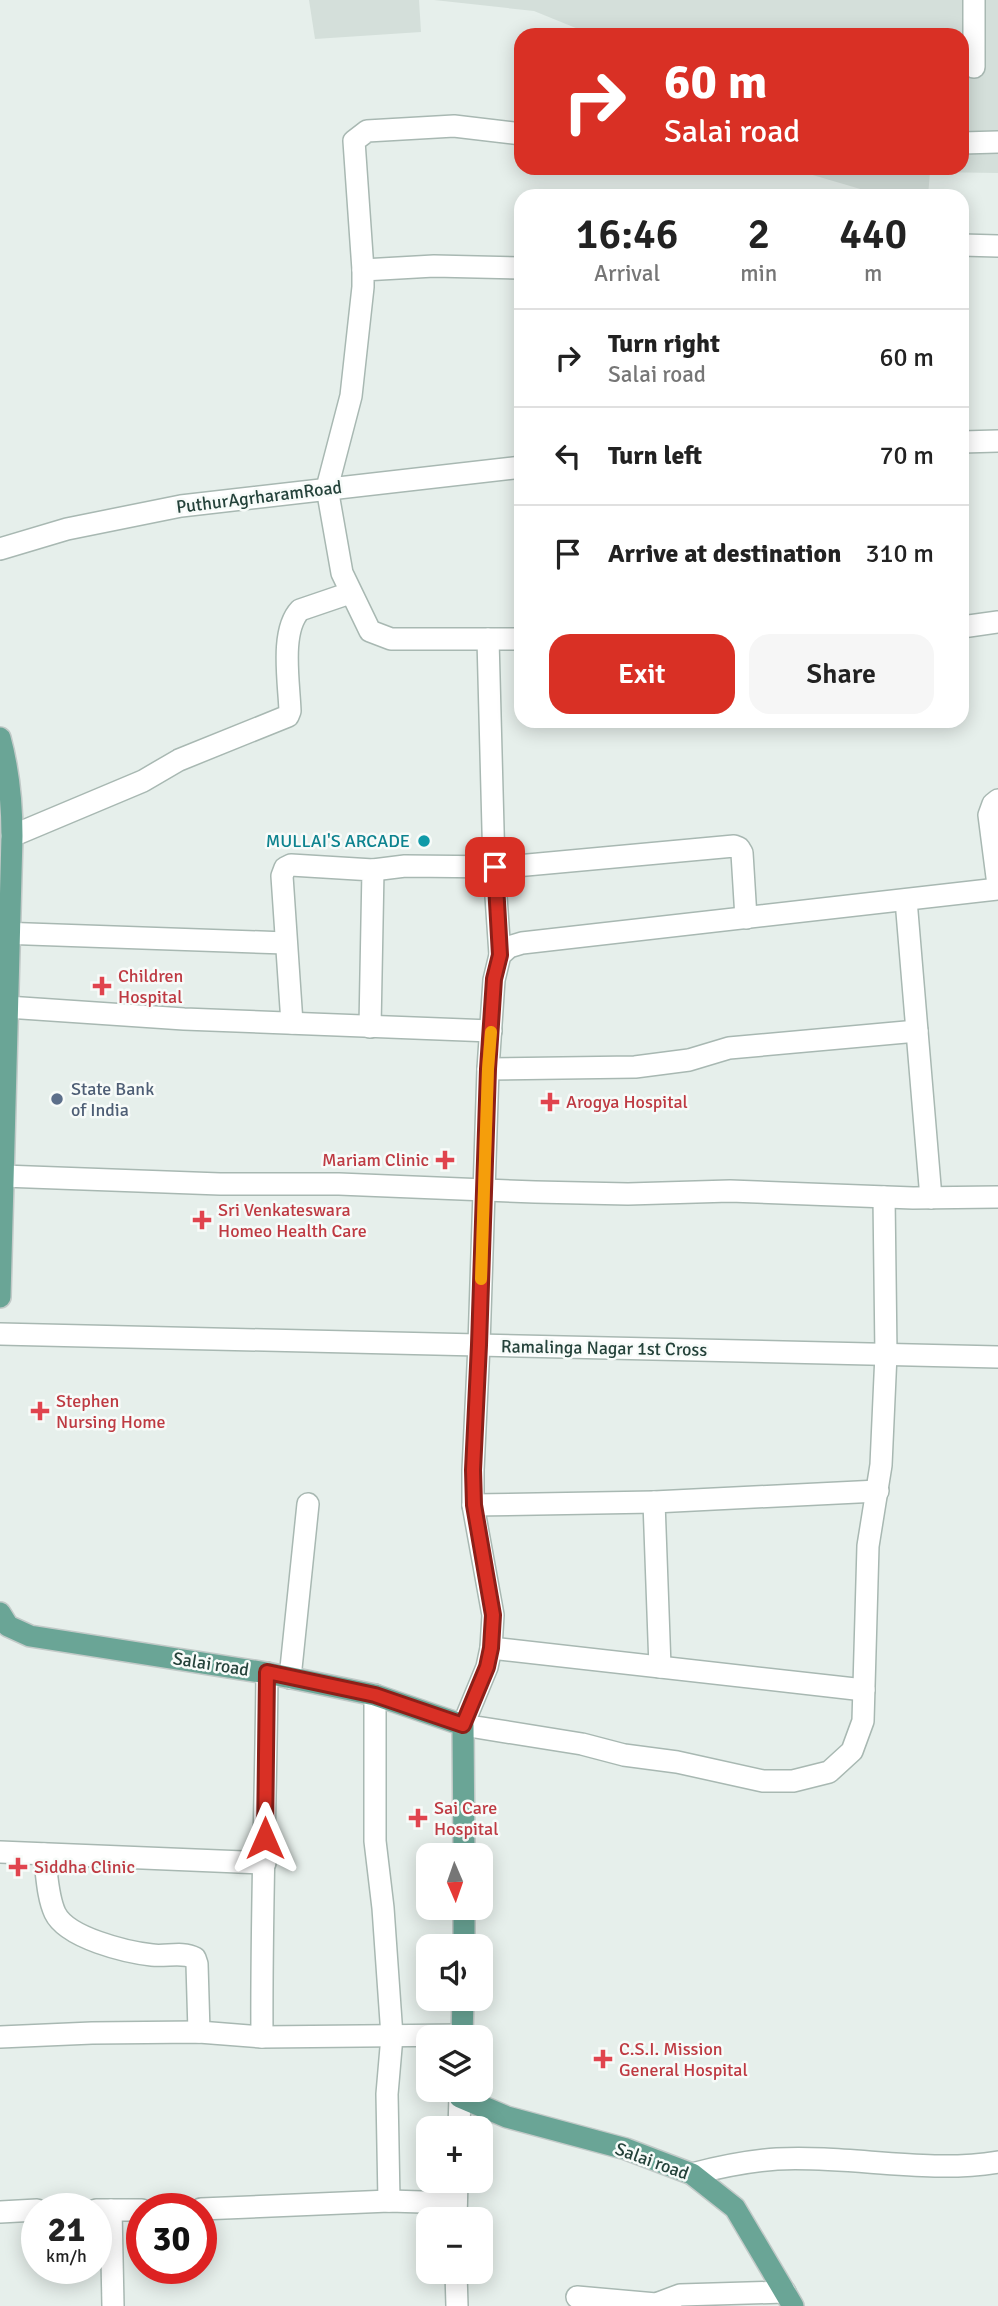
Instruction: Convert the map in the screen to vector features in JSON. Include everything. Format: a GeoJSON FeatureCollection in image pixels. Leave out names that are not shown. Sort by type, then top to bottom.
{"type":"FeatureCollection","features":[{"type":"Feature","properties":{"kind":"main road"},"geometry":{"type":"LineString","coordinates":[[0,738],[12,800],[5,934],[7,1007],[3,1032],[0,1297]]}},
{"type":"Feature","properties":{"kind":"main road","name":"Salai road"},"geometry":{"type":"LineString","coordinates":[[0,1613],[8,1626],[30,1636],[267,1672],[375,1695],[463,1725]]}},
{"type":"Feature","properties":{"kind":"main road"},"geometry":{"type":"LineString","coordinates":[[463,1725],[464,1843]]}},
{"type":"Feature","properties":{"kind":"main road","name":"Salai road"},"geometry":{"type":"LineString","coordinates":[[478,2102],[507,2117],[626,2150],[692,2174],[735,2208],[789,2299]]}},
{"type":"Feature","properties":{"kind":"street"},"geometry":{"type":"LineString","coordinates":[[974,0],[974,67]]}},
{"type":"Feature","properties":{"kind":"street"},"geometry":{"type":"LineString","coordinates":[[514,133],[454,126],[367,131],[354,141],[363,287],[351,396],[327,488],[342,573],[370,631],[391,639],[514,639]]}},
{"type":"Feature","properties":{"kind":"street"},"geometry":{"type":"LineString","coordinates":[[969,143],[998,142]]}},
{"type":"Feature","properties":{"kind":"street"},"geometry":{"type":"LineString","coordinates":[[969,245],[998,246]]}},
{"type":"Feature","properties":{"kind":"street"},"geometry":{"type":"LineString","coordinates":[[363,270],[434,266],[514,268]]}},
{"type":"Feature","properties":{"kind":"street"},"geometry":{"type":"LineString","coordinates":[[969,442],[998,440]]}},
{"type":"Feature","properties":{"kind":"street","name":"PuthurAgrharamRoad"},"geometry":{"type":"LineString","coordinates":[[0,548],[67,529],[181,506],[514,468]]}},
{"type":"Feature","properties":{"kind":"street"},"geometry":{"type":"LineString","coordinates":[[12,836],[144,782],[179,760],[288,716],[290,624],[300,610],[350,593]]}},
{"type":"Feature","properties":{"kind":"street"},"geometry":{"type":"LineString","coordinates":[[969,626],[998,622]]}},
{"type":"Feature","properties":{"kind":"street"},"geometry":{"type":"LineString","coordinates":[[488,639],[500,955],[494,979],[488,1069],[473,1470],[474,1505],[493,1615],[487,1667],[463,1725],[582,1745],[624,1755],[677,1762],[763,1781],[793,1781],[829,1772],[852,1751],[863,1721],[868,1546],[881,1465],[886,1354],[884,1197]]}},
{"type":"Feature","properties":{"kind":"street"},"geometry":{"type":"LineString","coordinates":[[500,955],[509,947],[522,943],[906,900],[998,887],[989,815],[998,800]]}},
{"type":"Feature","properties":{"kind":"street"},"geometry":{"type":"LineString","coordinates":[[292,1023],[282,876],[285,868],[291,865],[373,870],[405,866],[495,867],[736,847],[742,853],[746,918]]}},
{"type":"Feature","properties":{"kind":"street"},"geometry":{"type":"LineString","coordinates":[[370,1027],[373,870]]}},
{"type":"Feature","properties":{"kind":"street"},"geometry":{"type":"LineString","coordinates":[[906,900],[931,1198]]}},
{"type":"Feature","properties":{"kind":"street"},"geometry":{"type":"LineString","coordinates":[[5,934],[286,943]]}},
{"type":"Feature","properties":{"kind":"street"},"geometry":{"type":"LineString","coordinates":[[7,1007],[184,1019],[491,1031]]}},
{"type":"Feature","properties":{"kind":"street"},"geometry":{"type":"LineString","coordinates":[[488,1069],[635,1067],[689,1060],[729,1048],[917,1031]]}},
{"type":"Feature","properties":{"kind":"street"},"geometry":{"type":"LineString","coordinates":[[3,1176],[628,1194],[730,1191],[884,1197],[998,1197]]}},
{"type":"Feature","properties":{"kind":"street","name":"Ramalinga Nagar 1st Cross"},"geometry":{"type":"LineString","coordinates":[[0,1334],[998,1357]]}},
{"type":"Feature","properties":{"kind":"street"},"geometry":{"type":"LineString","coordinates":[[474,1505],[654,1502],[878,1491]]}},
{"type":"Feature","properties":{"kind":"street"},"geometry":{"type":"LineString","coordinates":[[654,1502],[660,1667]]}},
{"type":"Feature","properties":{"kind":"street"},"geometry":{"type":"LineString","coordinates":[[290,1678],[308,1504]]}},
{"type":"Feature","properties":{"kind":"street"},"geometry":{"type":"LineString","coordinates":[[491,1648],[864,1690]]}},
{"type":"Feature","properties":{"kind":"street"},"geometry":{"type":"LineString","coordinates":[[262,2037],[261,1905],[265,1863],[267,1672]]}},
{"type":"Feature","properties":{"kind":"street"},"geometry":{"type":"LineString","coordinates":[[375,1695],[375,1841],[383,1908],[391,2036],[387,2094],[389,2201]]}},
{"type":"Feature","properties":{"kind":"street"},"geometry":{"type":"LineString","coordinates":[[0,1852],[75,1853],[265,1863]]}},
{"type":"Feature","properties":{"kind":"street"},"geometry":{"type":"LineString","coordinates":[[44,1854],[55,1913],[72,1930],[97,1942],[151,1955],[188,1955],[194,1958],[197,1964],[199,2032]]}},
{"type":"Feature","properties":{"kind":"street"},"geometry":{"type":"LineString","coordinates":[[0,2037],[92,2032],[199,2032],[262,2037],[416,2036]]}},
{"type":"Feature","properties":{"kind":"street"},"geometry":{"type":"LineString","coordinates":[[692,2174],[714,2168],[778,2159],[942,2165],[998,2162]]}},
{"type":"Feature","properties":{"kind":"street"},"geometry":{"type":"LineString","coordinates":[[217,2208],[389,2201],[429,2207]]}},
{"type":"Feature","properties":{"kind":"street"},"geometry":{"type":"LineString","coordinates":[[0,2212],[21,2211]]}},
{"type":"Feature","properties":{"kind":"street"},"geometry":{"type":"LineString","coordinates":[[111,2284],[113,2306]]}},
{"type":"Feature","properties":{"kind":"street"},"geometry":{"type":"LineString","coordinates":[[456,2284],[457,2306]]}},
{"type":"Feature","properties":{"kind":"street"},"geometry":{"type":"LineString","coordinates":[[577,2297],[656,2304],[680,2295],[789,2299]]}},
{"type":"Feature","properties":{"kind":"shaded area"},"geometry":{"type":"Polygon","coordinates":[[[309,0],[419,0],[421,32],[315,39],[309,0]]]}},
{"type":"Feature","properties":{"kind":"shaded area"},"geometry":{"type":"Polygon","coordinates":[[[434,0],[998,0],[998,173],[969,173],[969,28],[576,28],[534,11],[434,0]]]}},
{"type":"Feature","properties":{"kind":"shaded area"},"geometry":{"type":"Polygon","coordinates":[[[813,175],[930,175],[929,189],[860,189],[813,175]]]}},
{"type":"Feature","properties":{"kind":"slow traffic"},"geometry":{"type":"LineString","coordinates":[[481,1279],[491,1032]]}},
{"type":"Feature","properties":{"kind":"place","name":"MULLAI'S ARCADE"},"geometry":{"type":"Point","coordinates":[424,841]}},
{"type":"Feature","properties":{"kind":"place","name":"Children Hospital"},"geometry":{"type":"Point","coordinates":[102,986]}},
{"type":"Feature","properties":{"kind":"place","name":"State Bank of India"},"geometry":{"type":"Point","coordinates":[57,1099]}},
{"type":"Feature","properties":{"kind":"place","name":"Arogya Hospital"},"geometry":{"type":"Point","coordinates":[550,1102]}},
{"type":"Feature","properties":{"kind":"place","name":"Mariam Clinic"},"geometry":{"type":"Point","coordinates":[445,1160]}},
{"type":"Feature","properties":{"kind":"place","name":"Sri Venkateswara Homeo Health Care"},"geometry":{"type":"Point","coordinates":[202,1220]}},
{"type":"Feature","properties":{"kind":"place","name":"Stephen Nursing Home"},"geometry":{"type":"Point","coordinates":[40,1411]}},
{"type":"Feature","properties":{"kind":"place","name":"Sai Care Hospital"},"geometry":{"type":"Point","coordinates":[418,1818]}},
{"type":"Feature","properties":{"kind":"place","name":"Siddha Clinic"},"geometry":{"type":"Point","coordinates":[18,1867]}},
{"type":"Feature","properties":{"kind":"place","name":"C.S.I. Mission General Hospital"},"geometry":{"type":"Point","coordinates":[603,2059]}},
{"type":"Feature","properties":{"kind":"route"},"geometry":{"type":"LineString","coordinates":[[265,1838],[267,1672],[375,1695],[463,1725],[487,1667],[493,1615],[474,1505],[473,1470],[488,1069],[494,979],[500,955],[495,867]]}}]}
